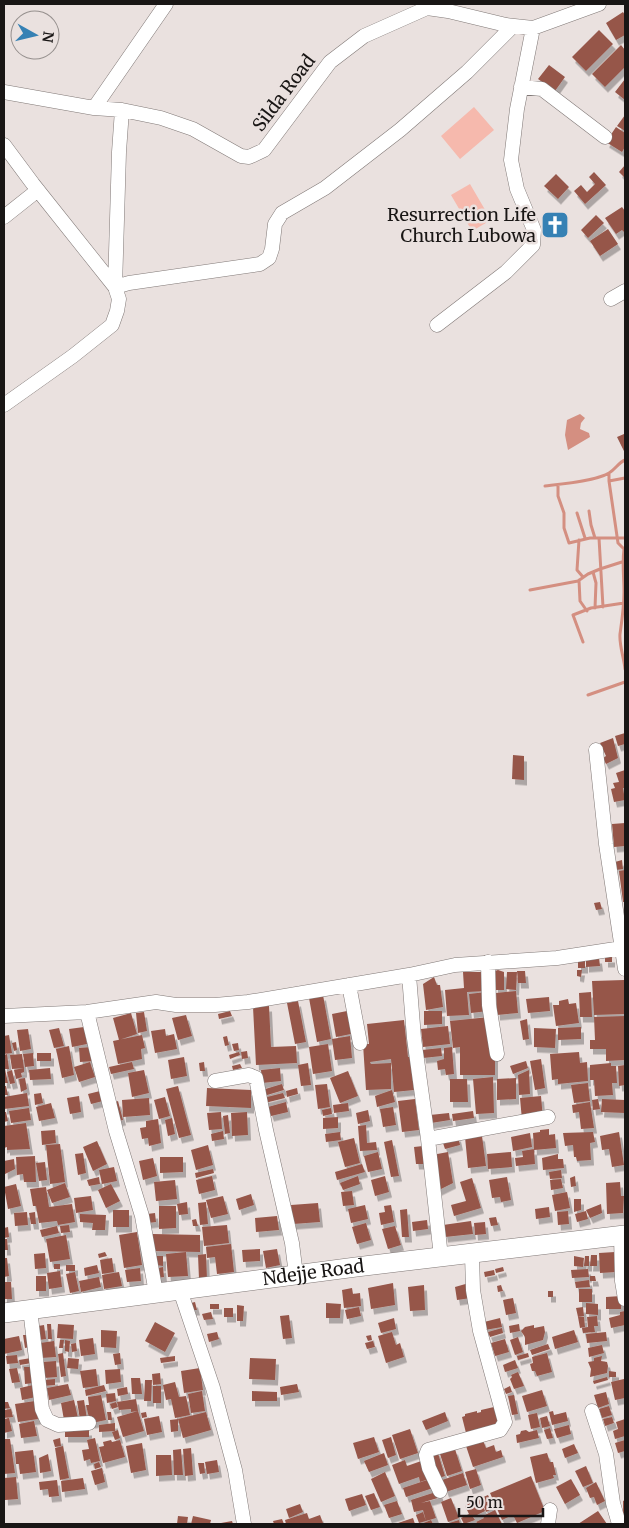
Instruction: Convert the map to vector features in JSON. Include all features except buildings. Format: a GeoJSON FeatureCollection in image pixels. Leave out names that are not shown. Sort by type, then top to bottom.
{"type":"FeatureCollection","features":[{"type":"Feature","properties":{"kind":"street"},"geometry":{"type":"LineString","coordinates":[[94,108],[166,4]]}},
{"type":"Feature","properties":{"kind":"street","name":"Silda Road"},"geometry":{"type":"LineString","coordinates":[[4,92],[94,108],[122,110],[161,118],[193,129],[241,156],[248,157],[264,150],[330,62],[364,36],[427,8],[513,26],[533,28],[599,4]]}},
{"type":"Feature","properties":{"kind":"street"},"geometry":{"type":"LineString","coordinates":[[115,287],[129,283],[260,264],[269,258],[276,224],[282,212],[324,188],[400,130],[467,72],[513,26]]}},
{"type":"Feature","properties":{"kind":"street"},"geometry":{"type":"LineString","coordinates":[[437,325],[506,272],[532,245],[534,230],[517,189],[512,160],[521,87],[533,28]]}},
{"type":"Feature","properties":{"kind":"street"},"geometry":{"type":"LineString","coordinates":[[521,87],[542,89],[605,137]]}},
{"type":"Feature","properties":{"kind":"street"},"geometry":{"type":"LineString","coordinates":[[4,405],[73,356],[112,325],[118,311],[119,299],[115,287],[118,152],[122,110]]}},
{"type":"Feature","properties":{"kind":"street"},"geometry":{"type":"LineString","coordinates":[[4,145],[115,287]]}},
{"type":"Feature","properties":{"kind":"street"},"geometry":{"type":"LineString","coordinates":[[4,217],[38,190]]}},
{"type":"Feature","properties":{"kind":"street"},"geometry":{"type":"LineString","coordinates":[[610,299],[625,290]]}},
{"type":"Feature","properties":{"kind":"street"},"geometry":{"type":"LineString","coordinates":[[596,750],[606,844],[625,969]]}},
{"type":"Feature","properties":{"kind":"street"},"geometry":{"type":"LineString","coordinates":[[4,1016],[87,1012],[156,1002],[176,1005],[240,1003],[409,976],[455,965],[557,958],[622,948]]}},
{"type":"Feature","properties":{"kind":"street"},"geometry":{"type":"LineString","coordinates":[[488,962],[489,1005],[498,1054]]}},
{"type":"Feature","properties":{"kind":"street"},"geometry":{"type":"LineString","coordinates":[[409,976],[414,1038],[428,1139],[441,1257]]}},
{"type":"Feature","properties":{"kind":"street"},"geometry":{"type":"LineString","coordinates":[[349,985],[360,1044]]}},
{"type":"Feature","properties":{"kind":"street"},"geometry":{"type":"LineString","coordinates":[[87,1012],[116,1131],[142,1216],[156,1293]]}},
{"type":"Feature","properties":{"kind":"street"},"geometry":{"type":"LineString","coordinates":[[215,1081],[249,1075],[256,1078],[292,1243],[296,1275]]}},
{"type":"Feature","properties":{"kind":"street"},"geometry":{"type":"LineString","coordinates":[[428,1139],[548,1117]]}},
{"type":"Feature","properties":{"kind":"street"},"geometry":{"type":"LineString","coordinates":[[623,1235],[622,1280],[625,1299]]}},
{"type":"Feature","properties":{"kind":"street","name":"Ndejje Road"},"geometry":{"type":"LineString","coordinates":[[4,1313],[562,1241],[623,1235]]}},
{"type":"Feature","properties":{"kind":"street"},"geometry":{"type":"LineString","coordinates":[[440,1491],[429,1468],[426,1454],[428,1450],[500,1430],[505,1422],[480,1331],[473,1290],[472,1254]]}},
{"type":"Feature","properties":{"kind":"street"},"geometry":{"type":"LineString","coordinates":[[180,1290],[212,1388],[235,1470],[244,1524]]}},
{"type":"Feature","properties":{"kind":"street"},"geometry":{"type":"LineString","coordinates":[[30,1309],[42,1409],[47,1420],[58,1424],[89,1423]]}},
{"type":"Feature","properties":{"kind":"street"},"geometry":{"type":"LineString","coordinates":[[592,1411],[606,1454],[613,1503],[619,1524]]}},
{"type":"Feature","properties":{"kind":"shaded area"},"geometry":{"type":"Polygon","coordinates":[[[474,107],[494,130],[460,159],[441,136],[474,107]]]}},
{"type":"Feature","properties":{"kind":"shaded area"},"geometry":{"type":"Polygon","coordinates":[[[470,184],[491,220],[472,231],[451,195],[470,184]]]}},
{"type":"Feature","properties":{"kind":"shaded area"},"geometry":{"type":"Polygon","coordinates":[[[580,414],[585,418],[581,423],[580,429],[589,433],[590,437],[568,450],[565,435],[567,420],[580,414]]]}},
{"type":"Feature","properties":{"kind":"waterway"},"geometry":{"type":"LineString","coordinates":[[545,486],[578,482],[603,476],[625,460]]}},
{"type":"Feature","properties":{"kind":"waterway"},"geometry":{"type":"LineString","coordinates":[[609,473],[609,481],[625,478]]}},
{"type":"Feature","properties":{"kind":"waterway"},"geometry":{"type":"LineString","coordinates":[[609,481],[618,543],[624,549],[624,598],[620,638],[625,669]]}},
{"type":"Feature","properties":{"kind":"waterway"},"geometry":{"type":"LineString","coordinates":[[558,485],[558,496],[564,513],[564,528],[569,543],[590,538],[625,538]]}},
{"type":"Feature","properties":{"kind":"waterway"},"geometry":{"type":"LineString","coordinates":[[589,511],[595,538]]}},
{"type":"Feature","properties":{"kind":"waterway"},"geometry":{"type":"LineString","coordinates":[[577,513],[585,538]]}},
{"type":"Feature","properties":{"kind":"waterway"},"geometry":{"type":"LineString","coordinates":[[599,538],[603,607]]}},
{"type":"Feature","properties":{"kind":"waterway"},"geometry":{"type":"LineString","coordinates":[[579,540],[577,570],[583,577]]}},
{"type":"Feature","properties":{"kind":"waterway"},"geometry":{"type":"LineString","coordinates":[[530,590],[578,581],[588,574],[625,561]]}},
{"type":"Feature","properties":{"kind":"waterway"},"geometry":{"type":"LineString","coordinates":[[593,572],[596,583],[595,608]]}},
{"type":"Feature","properties":{"kind":"waterway"},"geometry":{"type":"LineString","coordinates":[[579,580],[580,601],[587,611]]}},
{"type":"Feature","properties":{"kind":"waterway"},"geometry":{"type":"LineString","coordinates":[[583,642],[573,615],[591,608],[624,603]]}},
{"type":"Feature","properties":{"kind":"waterway"},"geometry":{"type":"LineString","coordinates":[[588,695],[625,682]]}},
{"type":"Feature","properties":{"kind":"place","name":"Resurrection Life Church Lubowa"},"geometry":{"type":"Point","coordinates":[555,225]}}]}
